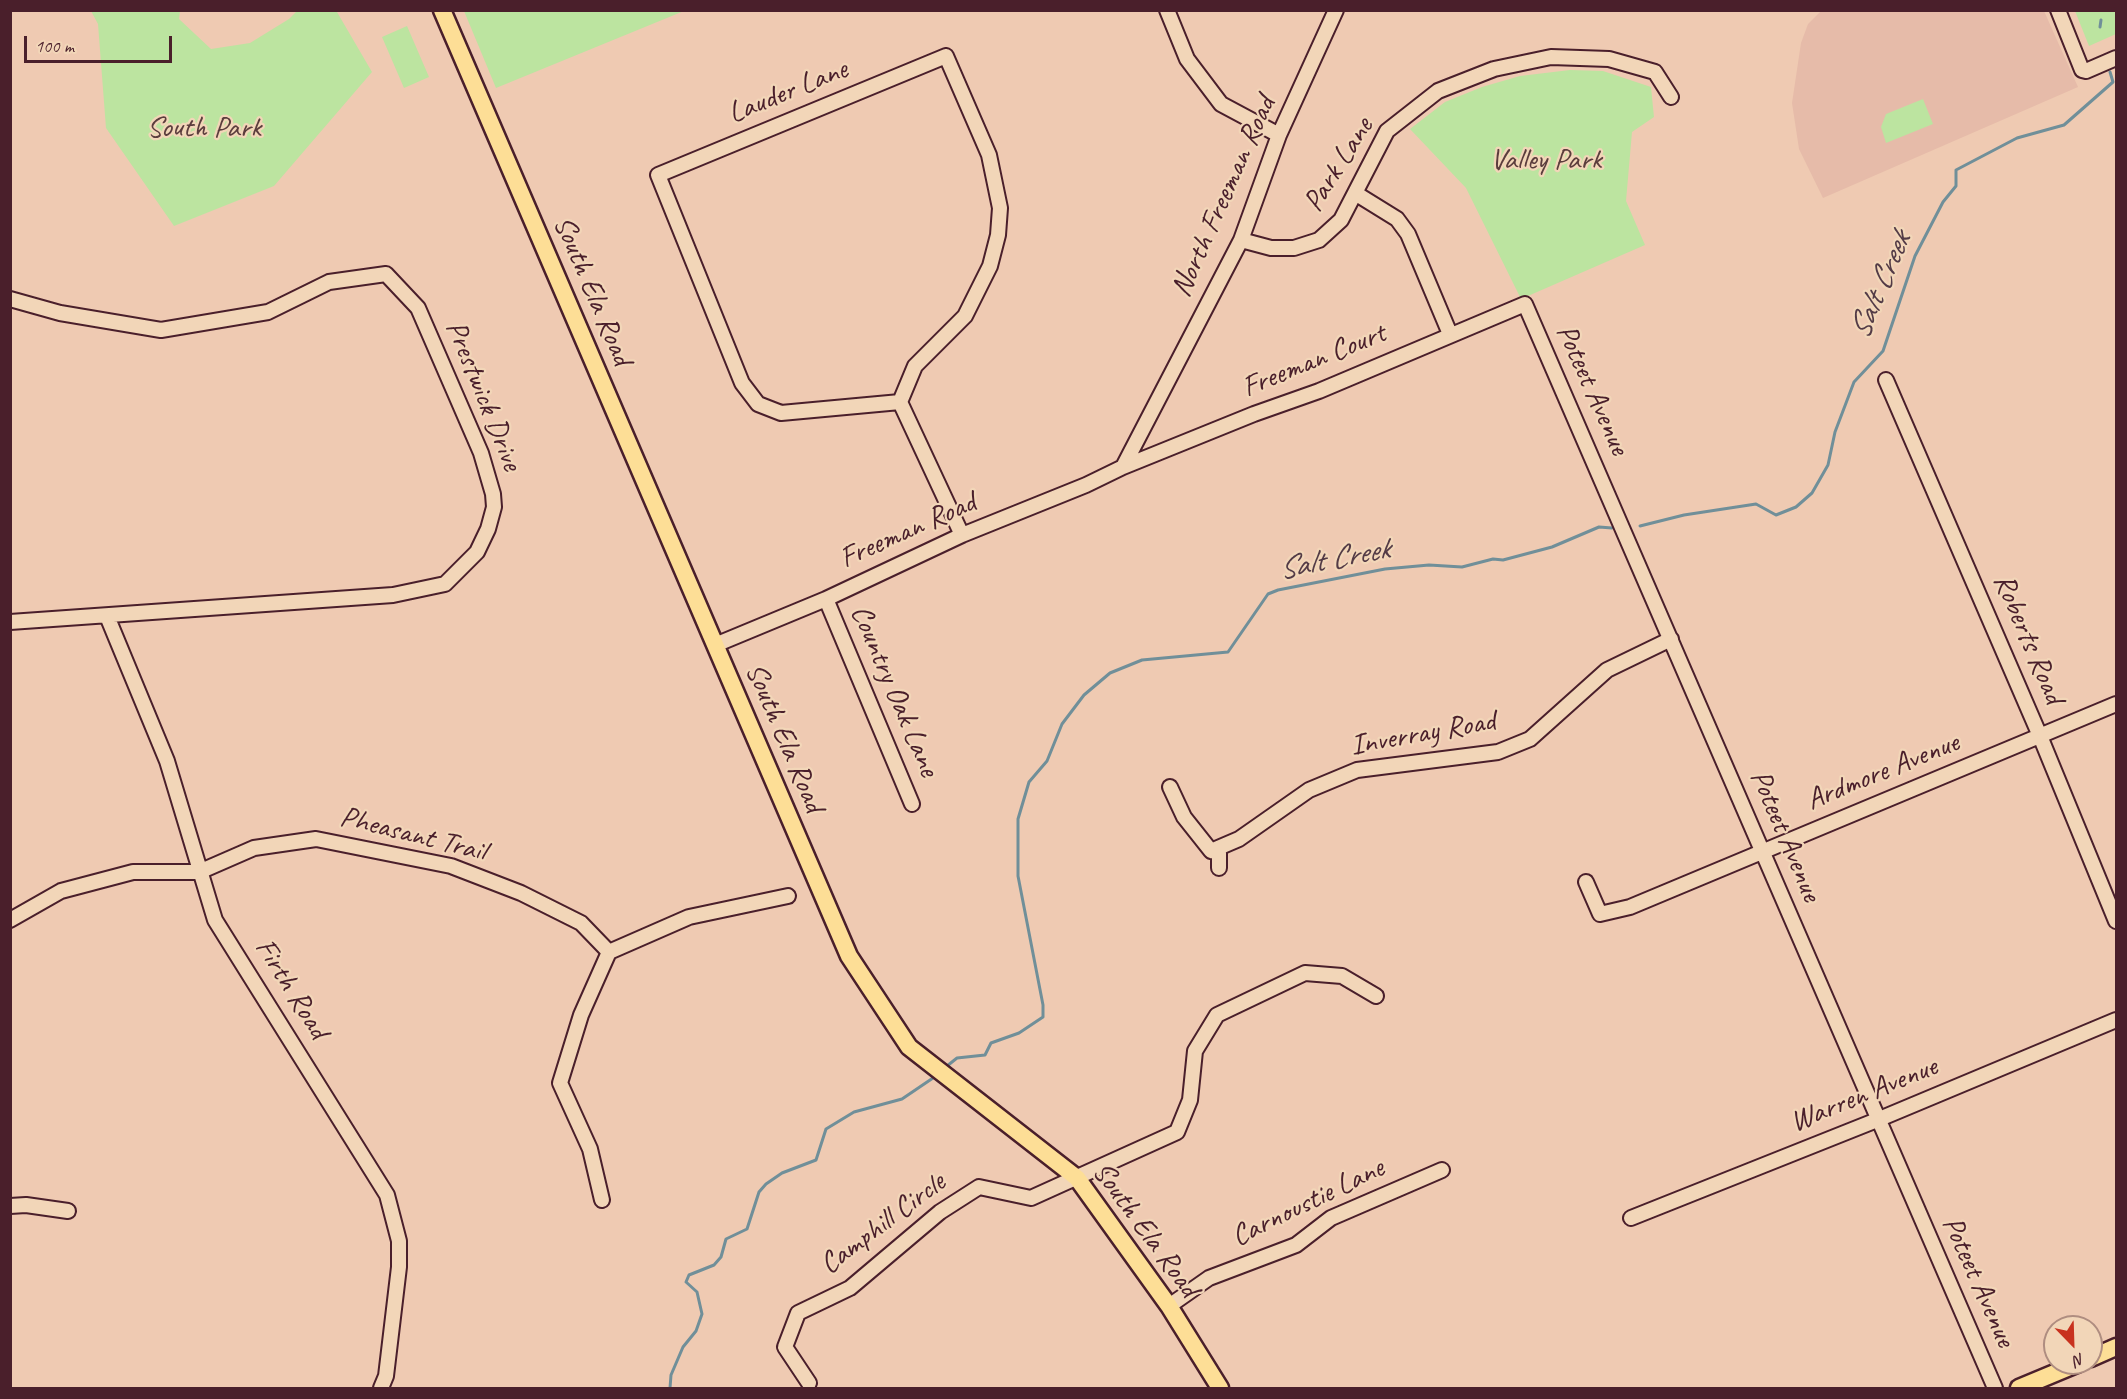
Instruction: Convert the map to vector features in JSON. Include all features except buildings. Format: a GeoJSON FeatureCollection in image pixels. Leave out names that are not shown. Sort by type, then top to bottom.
{"type":"FeatureCollection","features":[{"type":"Feature","properties":{"kind":"main road","name":"South Ela Road"},"geometry":{"type":"LineString","coordinates":[[442,10],[849,956],[909,1047],[1077,1178],[1169,1306],[1220,1389]]}},
{"type":"Feature","properties":{"kind":"main road"},"geometry":{"type":"LineString","coordinates":[[2019,1389],[2051,1375]]}},
{"type":"Feature","properties":{"kind":"street"},"geometry":{"type":"LineString","coordinates":[[1167,10],[1187,59],[1221,104],[1279,135]]}},
{"type":"Feature","properties":{"kind":"street","name":"North Freeman Road"},"geometry":{"type":"LineString","coordinates":[[1123,467],[1241,240],[1279,135],[1336,10]]}},
{"type":"Feature","properties":{"kind":"street"},"geometry":{"type":"LineString","coordinates":[[2058,10],[2082,70],[2086,71],[2116,58]]}},
{"type":"Feature","properties":{"kind":"street","name":"Lauder Lane"},"geometry":{"type":"LineString","coordinates":[[946,56],[988,155],[1000,208],[998,236],[990,266],[966,315],[915,366],[900,402],[781,413],[758,404],[742,383],[658,175],[946,56]]}},
{"type":"Feature","properties":{"kind":"street","name":"Park Lane"},"geometry":{"type":"LineString","coordinates":[[1241,240],[1270,249],[1307,246],[1319,240],[1335,227],[1387,131],[1438,91],[1494,69],[1551,57],[1609,59],[1655,72],[1671,97]]}},
{"type":"Feature","properties":{"kind":"street"},"geometry":{"type":"LineString","coordinates":[[1355,193],[1397,219],[1408,234],[1450,334]]}},
{"type":"Feature","properties":{"kind":"street","name":"Prestwick Drive"},"geometry":{"type":"LineString","coordinates":[[10,299],[60,313],[161,330],[268,312],[329,282],[386,274],[418,308],[481,453],[493,494],[494,507],[489,529],[477,552],[445,584],[393,595],[107,616]]}},
{"type":"Feature","properties":{"kind":"street","name":"Freeman Court"},"geometry":{"type":"LineString","coordinates":[[1123,467],[1254,414],[1318,391],[1525,304]]}},
{"type":"Feature","properties":{"kind":"street","name":"Poteet Avenue"},"geometry":{"type":"LineString","coordinates":[[1525,304],[1995,1389]]}},
{"type":"Feature","properties":{"kind":"street","name":"Roberts Road"},"geometry":{"type":"LineString","coordinates":[[1886,380],[2040,736],[2116,921]]}},
{"type":"Feature","properties":{"kind":"street"},"geometry":{"type":"LineString","coordinates":[[900,402],[962,535]]}},
{"type":"Feature","properties":{"kind":"street","name":"Freeman Road"},"geometry":{"type":"LineString","coordinates":[[715,645],[826,598],[962,535],[1086,485],[1123,467]]}},
{"type":"Feature","properties":{"kind":"street","name":"Country Oak Lane"},"geometry":{"type":"LineString","coordinates":[[826,598],[912,804]]}},
{"type":"Feature","properties":{"kind":"street"},"geometry":{"type":"LineString","coordinates":[[10,622],[107,616]]}},
{"type":"Feature","properties":{"kind":"street","name":"Firth Road"},"geometry":{"type":"LineString","coordinates":[[107,616],[167,761],[215,920],[387,1195],[399,1241],[399,1267],[386,1376],[381,1389]]}},
{"type":"Feature","properties":{"kind":"street","name":"Inverray Road"},"geometry":{"type":"LineString","coordinates":[[1219,848],[1239,839],[1310,790],[1357,770],[1498,752],[1530,739],[1606,670],[1671,639]]}},
{"type":"Feature","properties":{"kind":"street","name":"Ardmore Avenue"},"geometry":{"type":"LineString","coordinates":[[1586,882],[1600,914],[1630,907],[2116,704]]}},
{"type":"Feature","properties":{"kind":"street"},"geometry":{"type":"LineString","coordinates":[[1170,787],[1184,817],[1211,851],[1219,848],[1219,868]]}},
{"type":"Feature","properties":{"kind":"street","name":"Pheasant Trail"},"geometry":{"type":"LineString","coordinates":[[10,920],[61,891],[133,872],[200,872],[254,848],[316,839],[451,866],[521,893],[581,922],[609,952]]}},
{"type":"Feature","properties":{"kind":"street"},"geometry":{"type":"LineString","coordinates":[[602,1200],[590,1149],[560,1083],[581,1015],[609,952],[689,916],[788,896]]}},
{"type":"Feature","properties":{"kind":"street"},"geometry":{"type":"LineString","coordinates":[[1077,1178],[1177,1132],[1190,1100],[1195,1051],[1217,1015],[1305,973],[1342,976],[1376,996]]}},
{"type":"Feature","properties":{"kind":"street","name":"Warren Avenue"},"geometry":{"type":"LineString","coordinates":[[1631,1218],[1877,1120],[2116,1020]]}},
{"type":"Feature","properties":{"kind":"street","name":"Carnoustie Lane"},"geometry":{"type":"LineString","coordinates":[[1169,1306],[1209,1278],[1296,1245],[1331,1218],[1442,1170]]}},
{"type":"Feature","properties":{"kind":"street","name":"Camphill Circle"},"geometry":{"type":"LineString","coordinates":[[808,1383],[784,1347],[798,1313],[850,1288],[940,1212],[979,1187],[1031,1198],[1077,1178]]}},
{"type":"Feature","properties":{"kind":"street"},"geometry":{"type":"LineString","coordinates":[[10,1206],[26,1205],[68,1211]]}},
{"type":"Feature","properties":{"kind":"shaded area"},"geometry":{"type":"Polygon","coordinates":[[[1821,11],[2044,11],[2078,87],[1823,198],[1799,149],[1792,103],[1801,43],[1808,24],[1821,11]]]}},
{"type":"Feature","properties":{"kind":"green space","name":"South Park"},"geometry":{"type":"Polygon","coordinates":[[[91,11],[180,11],[179,19],[211,49],[250,43],[289,19],[297,11],[337,12],[372,72],[274,186],[174,226],[106,128],[98,24],[91,11]]]}},
{"type":"Feature","properties":{"kind":"green space"},"geometry":{"type":"Polygon","coordinates":[[[464,11],[684,11],[496,88],[464,11]]]}},
{"type":"Feature","properties":{"kind":"green space"},"geometry":{"type":"Polygon","coordinates":[[[2075,11],[2116,11],[2116,34],[2089,46],[2075,11]]]}},
{"type":"Feature","properties":{"kind":"green space"},"geometry":{"type":"Polygon","coordinates":[[[407,26],[429,77],[404,88],[382,37],[407,26]]]}},
{"type":"Feature","properties":{"kind":"green space","name":"Valley Park"},"geometry":{"type":"Polygon","coordinates":[[[1570,70],[1603,71],[1651,87],[1654,117],[1632,132],[1626,201],[1645,245],[1521,299],[1466,188],[1410,129],[1445,102],[1482,87],[1520,76],[1570,70]]]}},
{"type":"Feature","properties":{"kind":"green space"},"geometry":{"type":"Polygon","coordinates":[[[1923,99],[1933,124],[1886,143],[1881,127],[1886,114],[1923,99]]]}},
{"type":"Feature","properties":{"kind":"waterway","name":"Salt Creek"},"geometry":{"type":"LineString","coordinates":[[2100,27],[2101,20]]}},
{"type":"Feature","properties":{"kind":"waterway","name":"Salt Creek"},"geometry":{"type":"LineString","coordinates":[[1640,526],[1684,515],[1756,504],[1776,515],[1796,507],[1812,493],[1828,465],[1835,432],[1854,382],[1883,351],[1915,256],[1943,202],[1956,186],[1956,170],[2017,138],[2064,125],[2113,82],[2110,72]]}},
{"type":"Feature","properties":{"kind":"waterway","name":"Salt Creek"},"geometry":{"type":"LineString","coordinates":[[947,1066],[957,1058],[985,1055],[991,1043],[1019,1033],[1043,1017],[1043,1005],[1018,876],[1018,819],[1029,782],[1047,761],[1062,724],[1084,695],[1110,673],[1142,660],[1228,652],[1268,594],[1278,590],[1385,569],[1429,565],[1462,567],[1493,559],[1503,560],[1552,547],[1599,527],[1612,528]]}},
{"type":"Feature","properties":{"kind":"waterway","name":"Salt Creek"},"geometry":{"type":"LineString","coordinates":[[670,1388],[671,1375],[683,1347],[696,1331],[702,1314],[697,1292],[686,1282],[689,1275],[714,1265],[721,1257],[726,1239],[747,1229],[759,1192],[782,1173],[816,1160],[826,1129],[854,1112],[902,1099],[933,1078]]}}]}
